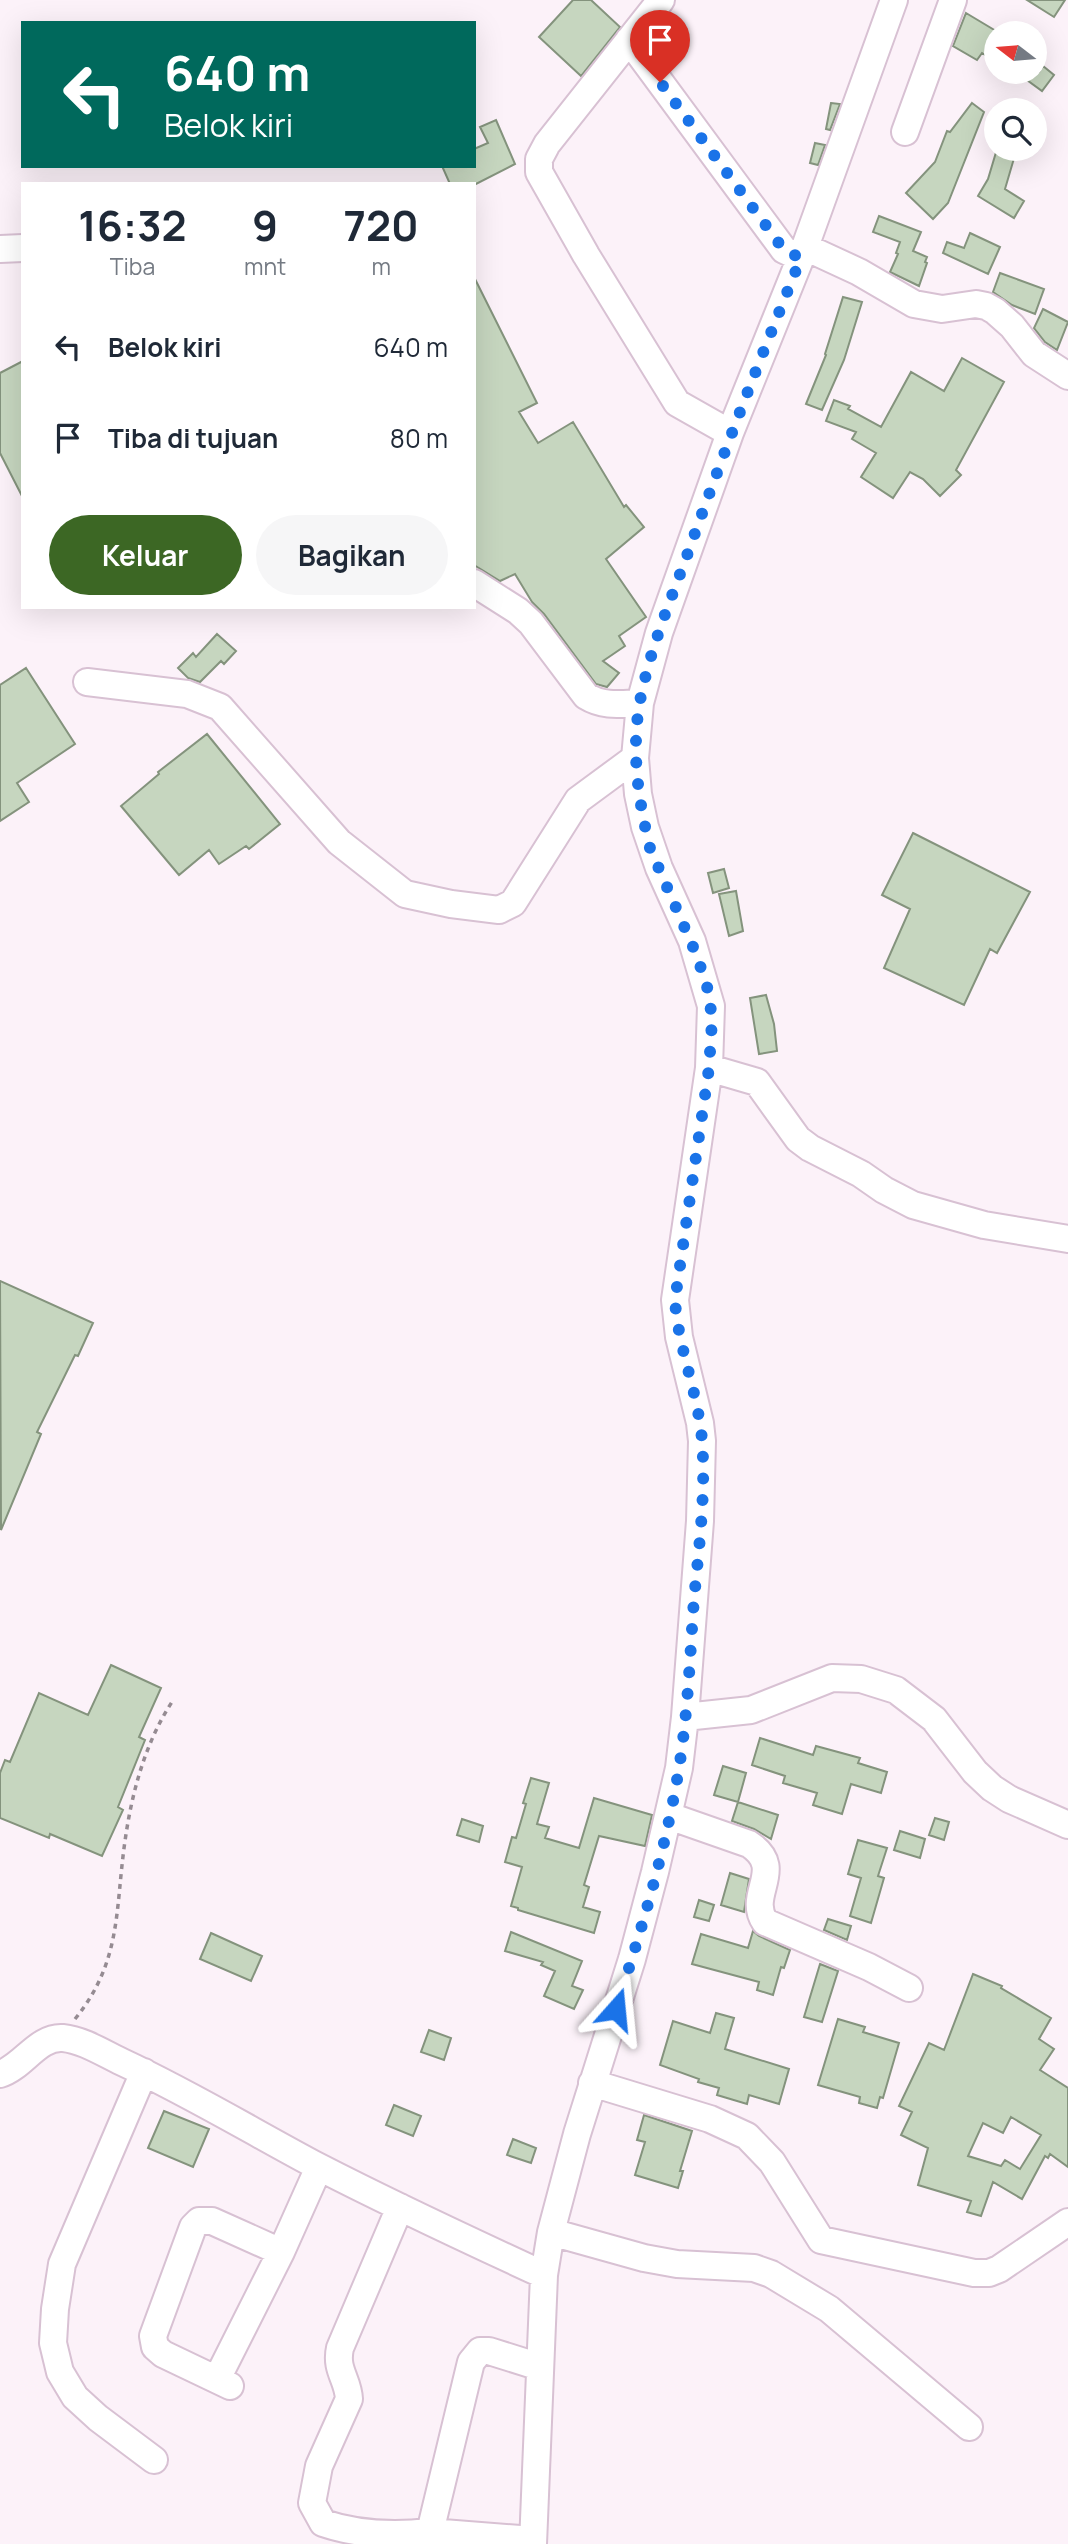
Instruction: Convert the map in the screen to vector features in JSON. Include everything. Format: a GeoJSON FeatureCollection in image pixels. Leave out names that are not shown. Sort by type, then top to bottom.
{"type":"FeatureCollection","features":[{"type":"Feature","properties":{"kind":"street"},"geometry":{"type":"LineString","coordinates":[[661,0],[547,144],[539,159],[539,172],[586,255],[677,403],[730,433]]}},
{"type":"Feature","properties":{"kind":"street"},"geometry":{"type":"LineString","coordinates":[[400,2207],[340,2348],[338,2366],[349,2399],[319,2466],[312,2503],[323,2523],[343,2530],[397,2539],[430,2532],[533,2542],[544,2275],[568,2237],[562,2187],[632,1959],[679,1769],[700,1521],[700,1423],[678,1337],[675,1300],[709,1068],[712,1021],[709,993],[692,941],[650,848],[638,794],[635,758],[640,702],[659,633],[730,433],[803,253],[894,0]]}},
{"type":"Feature","properties":{"kind":"street"},"geometry":{"type":"LineString","coordinates":[[905,132],[953,0]]}},
{"type":"Feature","properties":{"kind":"street"},"geometry":{"type":"LineString","coordinates":[[629,40],[784,250],[803,253],[859,272],[915,304],[942,309],[976,304],[986,306],[1012,326],[1034,354],[1068,376]]}},
{"type":"Feature","properties":{"kind":"street"},"geometry":{"type":"LineString","coordinates":[[0,249],[21,248]]}},
{"type":"Feature","properties":{"kind":"street"},"geometry":{"type":"LineString","coordinates":[[476,584],[517,611],[541,633],[586,696],[596,702],[611,705],[640,702]]}},
{"type":"Feature","properties":{"kind":"street"},"geometry":{"type":"LineString","coordinates":[[87,681],[187,694],[220,707],[339,842],[405,894],[451,904],[499,910],[508,907],[516,900],[578,800],[635,758]]}},
{"type":"Feature","properties":{"kind":"street"},"geometry":{"type":"LineString","coordinates":[[709,1068],[757,1082],[798,1139],[904,1200],[948,1217],[1068,1239]]}},
{"type":"Feature","properties":{"kind":"street"},"geometry":{"type":"LineString","coordinates":[[685,1717],[751,1710],[832,1678],[861,1679],[896,1690],[934,1718],[975,1772],[992,1788],[1009,1799],[1068,1825]]}},
{"type":"Feature","properties":{"kind":"street"},"geometry":{"type":"LineString","coordinates":[[669,1816],[749,1844],[760,1851],[767,1872],[760,1903],[761,1917],[765,1922],[869,1967],[909,1988]]}},
{"type":"Feature","properties":{"kind":"street"},"geometry":{"type":"LineString","coordinates":[[0,2081],[48,2039],[78,2041],[144,2072],[319,2167],[544,2275]]}},
{"type":"Feature","properties":{"kind":"street"},"geometry":{"type":"LineString","coordinates":[[144,2072],[62,2263],[53,2343],[60,2372],[75,2397],[154,2460]]}},
{"type":"Feature","properties":{"kind":"street"},"geometry":{"type":"LineString","coordinates":[[592,2084],[710,2119],[747,2136],[772,2162],[821,2240],[974,2273],[989,2273],[1068,2222]]}},
{"type":"Feature","properties":{"kind":"street"},"geometry":{"type":"LineString","coordinates":[[281,2252],[212,2221],[199,2221],[193,2227],[153,2336],[155,2347],[163,2354],[223,2383],[319,2167]]}},
{"type":"Feature","properties":{"kind":"street"},"geometry":{"type":"LineString","coordinates":[[568,2237],[644,2258],[677,2264],[754,2268],[771,2274],[829,2309],[969,2427]]}},
{"type":"Feature","properties":{"kind":"street"},"geometry":{"type":"LineString","coordinates":[[430,2532],[456,2434],[471,2362],[480,2351],[489,2351],[540,2367]]}},
{"type":"Feature","properties":{"kind":"path"},"geometry":{"type":"LineString","coordinates":[[60,2038],[90,2001],[106,1969],[114,1936],[132,1801],[152,1739],[174,1699]]}},
{"type":"Feature","properties":{"kind":"building"},"geometry":{"type":"Polygon","coordinates":[[[573,0],[591,0],[620,27],[581,76],[539,37],[573,0]]]}},
{"type":"Feature","properties":{"kind":"building"},"geometry":{"type":"Polygon","coordinates":[[[1027,0],[1065,0],[1054,17],[1027,0]]]}},
{"type":"Feature","properties":{"kind":"building"},"geometry":{"type":"Polygon","coordinates":[[[966,13],[984,24],[984,54],[982,53],[977,60],[953,46],[966,13]]]}},
{"type":"Feature","properties":{"kind":"building"},"geometry":{"type":"Polygon","coordinates":[[[1047,69],[1054,75],[1042,91],[1032,84],[1047,84],[1047,69]]]}},
{"type":"Feature","properties":{"kind":"building"},"geometry":{"type":"Polygon","coordinates":[[[831,103],[840,104],[830,130],[826,129],[831,103]]]}},
{"type":"Feature","properties":{"kind":"building"},"geometry":{"type":"Polygon","coordinates":[[[972,103],[984,112],[948,203],[933,219],[906,193],[935,162],[947,131],[950,132],[972,103]]]}},
{"type":"Feature","properties":{"kind":"building"},"geometry":{"type":"Polygon","coordinates":[[[496,120],[515,164],[476,184],[449,182],[443,168],[476,168],[476,148],[488,143],[480,127],[496,120]]]}},
{"type":"Feature","properties":{"kind":"building"},"geometry":{"type":"Polygon","coordinates":[[[815,143],[825,145],[818,165],[810,163],[815,143]]]}},
{"type":"Feature","properties":{"kind":"building"},"geometry":{"type":"Polygon","coordinates":[[[993,161],[1013,161],[1005,189],[1024,201],[1014,218],[978,196],[988,179],[993,161]]]}},
{"type":"Feature","properties":{"kind":"building"},"geometry":{"type":"Polygon","coordinates":[[[879,216],[921,232],[913,251],[927,257],[919,286],[890,272],[900,242],[873,232],[879,216]]]}},
{"type":"Feature","properties":{"kind":"building"},"geometry":{"type":"Polygon","coordinates":[[[970,233],[1000,247],[988,274],[943,253],[947,242],[964,248],[970,233]]]}},
{"type":"Feature","properties":{"kind":"building"},"geometry":{"type":"Polygon","coordinates":[[[1000,273],[1044,289],[1035,314],[1012,305],[993,292],[1000,273]]]}},
{"type":"Feature","properties":{"kind":"building"},"geometry":{"type":"Polygon","coordinates":[[[476,281],[537,403],[519,412],[538,443],[573,422],[624,507],[626,505],[644,527],[606,559],[646,617],[619,636],[625,646],[603,661],[619,673],[607,687],[596,684],[532,602],[515,574],[500,581],[476,566],[476,281]]]}},
{"type":"Feature","properties":{"kind":"building"},"geometry":{"type":"Polygon","coordinates":[[[843,297],[862,302],[844,360],[822,410],[806,404],[826,355],[843,297]]]}},
{"type":"Feature","properties":{"kind":"building"},"geometry":{"type":"Polygon","coordinates":[[[1043,309],[1068,322],[1057,350],[1045,342],[1034,328],[1043,309]]]}},
{"type":"Feature","properties":{"kind":"building"},"geometry":{"type":"Polygon","coordinates":[[[962,358],[1004,382],[956,470],[961,475],[940,496],[923,479],[910,472],[893,498],[861,477],[876,453],[852,439],[856,432],[826,421],[834,400],[850,406],[848,409],[881,427],[911,372],[944,391],[962,358]]]}},
{"type":"Feature","properties":{"kind":"building"},"geometry":{"type":"Polygon","coordinates":[[[21,362],[21,494],[0,453],[0,373],[21,362]]]}},
{"type":"Feature","properties":{"kind":"building"},"geometry":{"type":"Polygon","coordinates":[[[217,634],[236,651],[224,664],[221,661],[200,682],[188,678],[178,668],[193,653],[196,657],[217,634]]]}},
{"type":"Feature","properties":{"kind":"building"},"geometry":{"type":"Polygon","coordinates":[[[26,668],[75,744],[17,783],[29,802],[0,821],[0,685],[26,668]]]}},
{"type":"Feature","properties":{"kind":"building"},"geometry":{"type":"Polygon","coordinates":[[[207,734],[280,824],[249,849],[246,846],[219,864],[209,850],[179,875],[121,806],[159,774],[158,772],[207,734]]]}},
{"type":"Feature","properties":{"kind":"building"},"geometry":{"type":"Polygon","coordinates":[[[913,833],[1030,892],[997,953],[990,949],[964,1005],[884,968],[910,909],[882,895],[913,833]]]}},
{"type":"Feature","properties":{"kind":"building"},"geometry":{"type":"Polygon","coordinates":[[[724,869],[729,888],[713,893],[708,873],[724,869]]]}},
{"type":"Feature","properties":{"kind":"building"},"geometry":{"type":"Polygon","coordinates":[[[736,891],[743,931],[729,936],[719,894],[736,891]]]}},
{"type":"Feature","properties":{"kind":"building"},"geometry":{"type":"Polygon","coordinates":[[[766,995],[774,1024],[777,1051],[759,1054],[750,998],[766,995]]]}},
{"type":"Feature","properties":{"kind":"building"},"geometry":{"type":"Polygon","coordinates":[[[0,1281],[93,1323],[37,1432],[41,1434],[1,1530],[0,1281]]]}},
{"type":"Feature","properties":{"kind":"building"},"geometry":{"type":"Polygon","coordinates":[[[111,1665],[161,1688],[139,1737],[145,1740],[118,1807],[123,1810],[102,1856],[50,1834],[49,1838],[0,1818],[0,1773],[5,1760],[10,1762],[39,1693],[88,1715],[111,1665]]]}},
{"type":"Feature","properties":{"kind":"building"},"geometry":{"type":"Polygon","coordinates":[[[760,1738],[813,1755],[816,1746],[860,1758],[858,1763],[887,1772],[881,1793],[851,1784],[842,1814],[813,1805],[817,1793],[783,1783],[785,1776],[752,1765],[760,1738]]]}},
{"type":"Feature","properties":{"kind":"building"},"geometry":{"type":"Polygon","coordinates":[[[723,1766],[746,1773],[738,1802],[714,1795],[723,1766]]]}},
{"type":"Feature","properties":{"kind":"building"},"geometry":{"type":"Polygon","coordinates":[[[531,1778],[549,1783],[537,1824],[549,1827],[545,1838],[579,1848],[594,1798],[652,1815],[645,1846],[599,1836],[584,1885],[589,1887],[583,1907],[600,1912],[594,1933],[511,1906],[522,1867],[505,1862],[512,1837],[516,1838],[531,1778]]]}},
{"type":"Feature","properties":{"kind":"building"},"geometry":{"type":"Polygon","coordinates":[[[738,1802],[778,1815],[771,1839],[732,1821],[738,1802]]]}},
{"type":"Feature","properties":{"kind":"building"},"geometry":{"type":"Polygon","coordinates":[[[935,1818],[949,1822],[944,1840],[929,1835],[935,1818]]]}},
{"type":"Feature","properties":{"kind":"building"},"geometry":{"type":"Polygon","coordinates":[[[462,1819],[483,1826],[479,1842],[457,1835],[462,1819]]]}},
{"type":"Feature","properties":{"kind":"building"},"geometry":{"type":"Polygon","coordinates":[[[900,1831],[925,1839],[920,1858],[894,1850],[900,1831]]]}},
{"type":"Feature","properties":{"kind":"building"},"geometry":{"type":"Polygon","coordinates":[[[858,1840],[887,1848],[878,1876],[884,1878],[871,1923],[850,1916],[861,1878],[848,1874],[858,1840]]]}},
{"type":"Feature","properties":{"kind":"building"},"geometry":{"type":"Polygon","coordinates":[[[730,1873],[749,1879],[744,1912],[721,1905],[730,1873]]]}},
{"type":"Feature","properties":{"kind":"building"},"geometry":{"type":"Polygon","coordinates":[[[699,1900],[714,1905],[709,1921],[694,1917],[699,1900]]]}},
{"type":"Feature","properties":{"kind":"building"},"geometry":{"type":"Polygon","coordinates":[[[828,1919],[851,1926],[847,1940],[824,1930],[828,1919]]]}},
{"type":"Feature","properties":{"kind":"building"},"geometry":{"type":"Polygon","coordinates":[[[753,1931],[790,1950],[784,1968],[781,1967],[773,1995],[757,1990],[759,1982],[692,1964],[701,1934],[748,1948],[753,1931]]]}},
{"type":"Feature","properties":{"kind":"building"},"geometry":{"type":"Polygon","coordinates":[[[511,1932],[582,1961],[572,1986],[583,1990],[574,2009],[544,1996],[555,1971],[541,1965],[543,1962],[505,1951],[511,1932]]]}},
{"type":"Feature","properties":{"kind":"building"},"geometry":{"type":"Polygon","coordinates":[[[211,1933],[262,1956],[251,1981],[200,1959],[211,1933]]]}},
{"type":"Feature","properties":{"kind":"building"},"geometry":{"type":"Polygon","coordinates":[[[820,1964],[838,1971],[822,2022],[804,2017],[820,1964]]]}},
{"type":"Feature","properties":{"kind":"building"},"geometry":{"type":"Polygon","coordinates":[[[973,1974],[1002,1986],[1001,1988],[1051,2018],[1039,2039],[1054,2049],[1040,2070],[1068,2088],[1068,2167],[1050,2154],[1048,2158],[1045,2156],[1022,2199],[993,2182],[981,2216],[967,2212],[971,2201],[918,2185],[928,2148],[901,2135],[912,2112],[899,2106],[929,2043],[944,2050],[973,1974]],[[1011,2117],[1003,2133],[983,2123],[968,2156],[1001,2166],[1005,2160],[1020,2169],[1041,2135],[1011,2117]]]}},
{"type":"Feature","properties":{"kind":"building"},"geometry":{"type":"Polygon","coordinates":[[[716,2013],[734,2018],[725,2049],[789,2069],[779,2104],[749,2095],[747,2104],[717,2095],[719,2088],[660,2065],[673,2021],[710,2033],[716,2013]]]}},
{"type":"Feature","properties":{"kind":"building"},"geometry":{"type":"Polygon","coordinates":[[[838,2019],[865,2027],[863,2032],[899,2043],[883,2098],[880,2097],[877,2108],[859,2103],[860,2097],[818,2085],[838,2019]]]}},
{"type":"Feature","properties":{"kind":"building"},"geometry":{"type":"Polygon","coordinates":[[[429,2030],[451,2038],[444,2060],[421,2052],[429,2030]]]}},
{"type":"Feature","properties":{"kind":"building"},"geometry":{"type":"Polygon","coordinates":[[[394,2105],[421,2116],[413,2136],[386,2125],[394,2105]]]}},
{"type":"Feature","properties":{"kind":"building"},"geometry":{"type":"Polygon","coordinates":[[[164,2111],[209,2129],[193,2167],[148,2148],[164,2111]]]}},
{"type":"Feature","properties":{"kind":"building"},"geometry":{"type":"Polygon","coordinates":[[[644,2115],[692,2131],[680,2171],[683,2171],[678,2188],[635,2175],[645,2142],[637,2140],[644,2115]]]}},
{"type":"Feature","properties":{"kind":"building"},"geometry":{"type":"Polygon","coordinates":[[[513,2139],[536,2148],[531,2163],[507,2155],[513,2139]]]}},
{"type":"Feature","properties":{"kind":"route"},"geometry":{"type":"LineString","coordinates":[[616,2009],[632,1959],[669,1816],[679,1769],[685,1717],[700,1521],[702,1441],[678,1337],[675,1300],[709,1068],[712,1021],[709,993],[692,941],[650,848],[645,827],[638,794],[635,758],[640,702],[659,633],[730,433],[801,258],[784,250],[660,82]]}}]}
